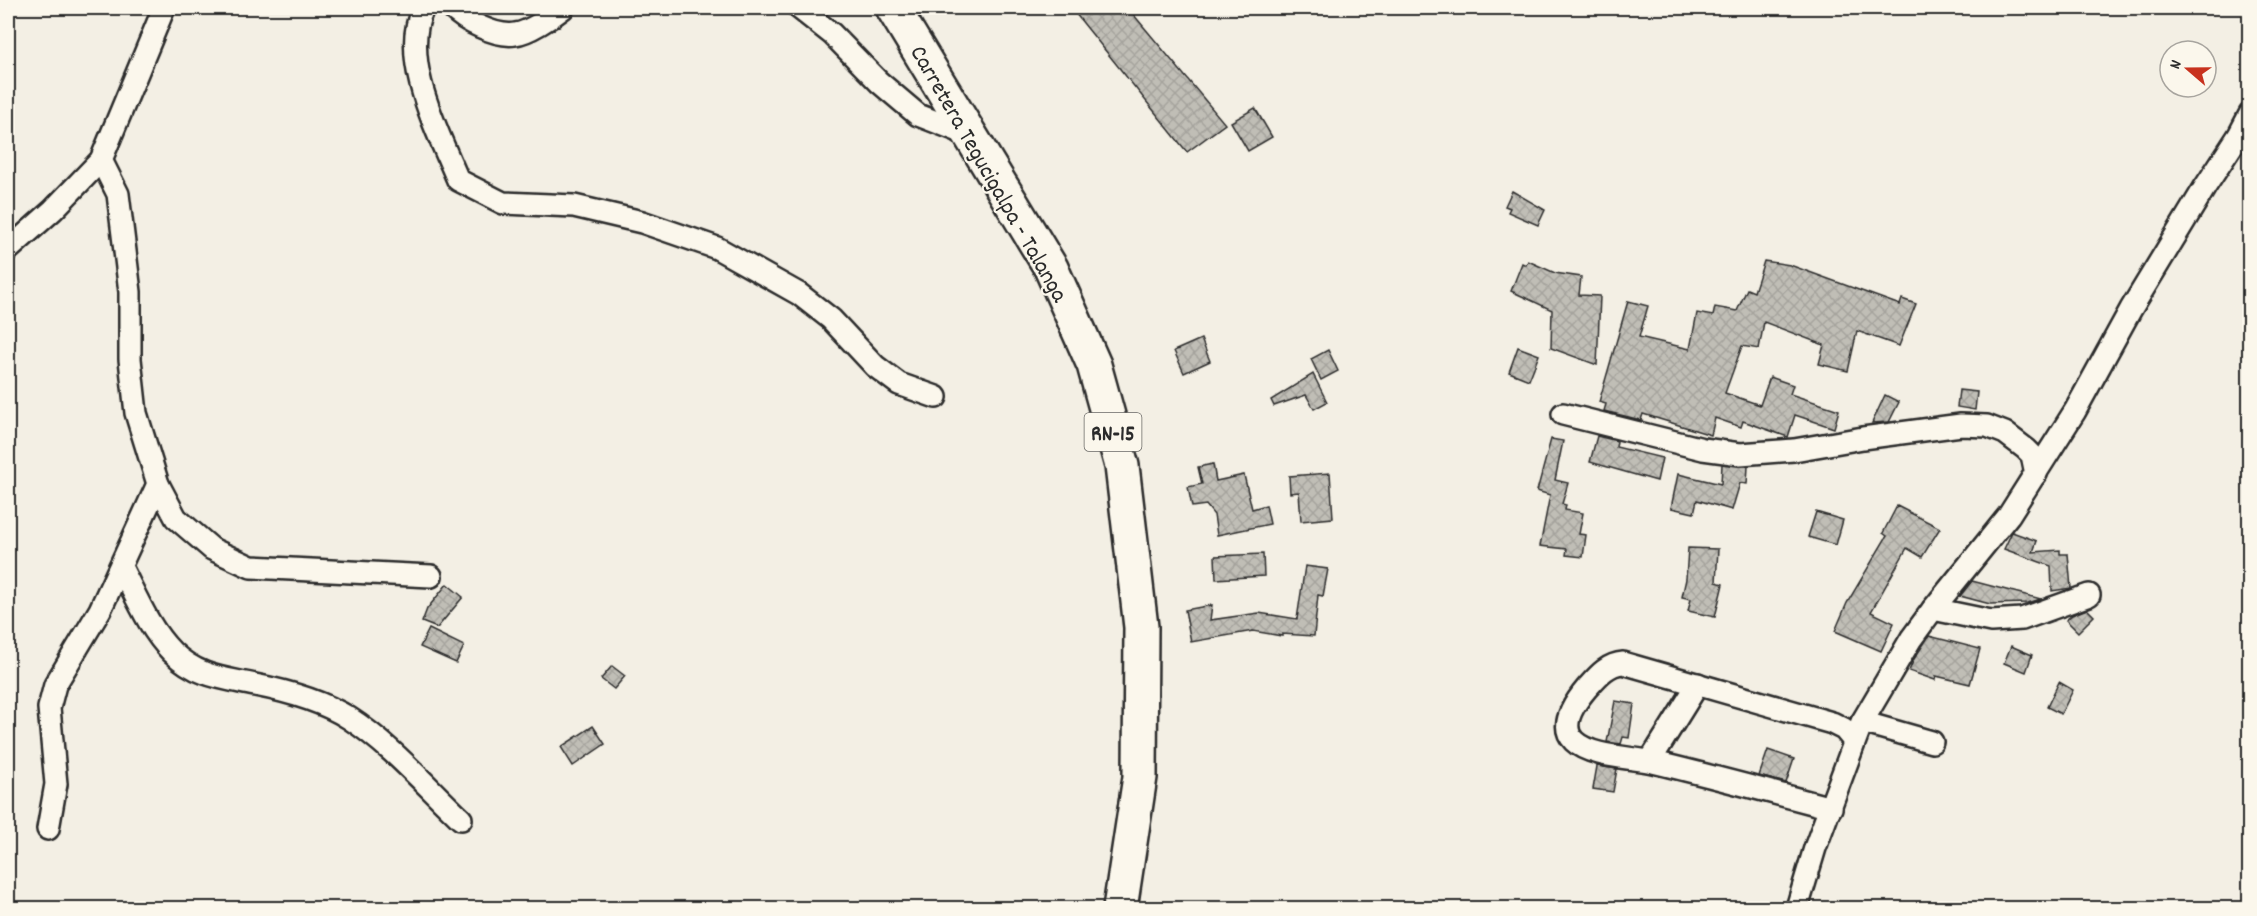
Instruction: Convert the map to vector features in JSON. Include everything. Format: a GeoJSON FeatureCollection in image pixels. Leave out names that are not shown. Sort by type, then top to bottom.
{"type":"FeatureCollection","features":[{"type":"Feature","properties":{"kind":"main road","name":"Carretera Tegucigalpa - Talanga"},"geometry":{"type":"LineString","coordinates":[[893,8],[1051,268],[1094,365],[1122,466],[1141,627],[1140,777],[1120,909]]}},
{"type":"Feature","properties":{"kind":"street"},"geometry":{"type":"LineString","coordinates":[[8,250],[53,210],[101,160],[164,8]]}},
{"type":"Feature","properties":{"kind":"street"},"geometry":{"type":"LineString","coordinates":[[423,8],[419,17],[415,54],[426,103],[458,180],[503,203],[574,206],[642,222],[717,249],[799,294],[831,319],[875,366],[899,384],[936,397]]}},
{"type":"Feature","properties":{"kind":"street"},"geometry":{"type":"LineString","coordinates":[[452,8],[458,15],[487,30],[515,34],[550,19],[563,8]]}},
{"type":"Feature","properties":{"kind":"street"},"geometry":{"type":"LineString","coordinates":[[799,8],[832,34],[879,82],[918,115],[972,136]]}},
{"type":"Feature","properties":{"kind":"street"},"geometry":{"type":"LineString","coordinates":[[1797,909],[1815,848],[1858,732],[1911,639],[2009,515],[2036,474],[2075,411],[2131,309],[2250,114]]}},
{"type":"Feature","properties":{"kind":"street"},"geometry":{"type":"LineString","coordinates":[[101,160],[118,194],[130,292],[130,359],[136,413],[158,484],[177,518],[212,549],[251,567],[431,576]]}},
{"type":"Feature","properties":{"kind":"street"},"geometry":{"type":"LineString","coordinates":[[1563,414],[1703,449],[1740,454],[1794,450],[1961,425],[1987,426],[2005,433],[2026,448],[2032,455],[2036,474]]}},
{"type":"Feature","properties":{"kind":"street"},"geometry":{"type":"LineString","coordinates":[[48,829],[56,784],[49,708],[55,685],[82,644],[121,567],[158,484]]}},
{"type":"Feature","properties":{"kind":"street"},"geometry":{"type":"LineString","coordinates":[[121,567],[150,623],[172,652],[191,668],[217,679],[282,691],[348,717],[379,740],[461,819]]}},
{"type":"Feature","properties":{"kind":"street"},"geometry":{"type":"LineString","coordinates":[[1933,609],[1991,621],[2022,619],[2089,595]]}},
{"type":"Feature","properties":{"kind":"street"},"geometry":{"type":"LineString","coordinates":[[1830,808],[1650,761],[1596,752],[1575,742],[1567,728],[1571,712],[1578,699],[1598,676],[1614,663],[1623,663],[1832,723],[1845,729],[1932,742]]}},
{"type":"Feature","properties":{"kind":"street"},"geometry":{"type":"LineString","coordinates":[[1650,761],[1698,684]]}},
{"type":"Feature","properties":{"kind":"building"},"geometry":{"type":"Polygon","coordinates":[[[1071,8],[1128,8],[1225,124],[1187,152],[1071,8]]]}},
{"type":"Feature","properties":{"kind":"building"},"geometry":{"type":"Polygon","coordinates":[[[1255,108],[1272,137],[1248,151],[1231,122],[1255,108]]]}},
{"type":"Feature","properties":{"kind":"building"},"geometry":{"type":"Polygon","coordinates":[[[1512,191],[1545,210],[1538,225],[1508,212],[1510,208],[1505,206],[1512,191]]]}},
{"type":"Feature","properties":{"kind":"building"},"geometry":{"type":"Polygon","coordinates":[[[1528,261],[1555,273],[1581,277],[1579,295],[1600,296],[1597,365],[1551,348],[1552,310],[1511,291],[1522,263],[1526,265],[1528,261]]]}},
{"type":"Feature","properties":{"kind":"building"},"geometry":{"type":"Polygon","coordinates":[[[1764,261],[1790,265],[1900,305],[1902,299],[1916,304],[1899,346],[1857,331],[1848,371],[1819,364],[1824,345],[1764,322],[1759,349],[1742,346],[1725,393],[1760,405],[1770,377],[1793,385],[1790,394],[1839,410],[1834,428],[1795,415],[1788,437],[1743,421],[1741,427],[1715,418],[1711,435],[1643,414],[1641,420],[1604,411],[1606,404],[1599,402],[1628,301],[1648,306],[1639,337],[1690,349],[1697,313],[1713,316],[1715,307],[1737,311],[1747,289],[1754,292],[1764,261]]]}},
{"type":"Feature","properties":{"kind":"building"},"geometry":{"type":"Polygon","coordinates":[[[1201,339],[1210,361],[1184,373],[1174,351],[1201,339]]]}},
{"type":"Feature","properties":{"kind":"building"},"geometry":{"type":"Polygon","coordinates":[[[1518,347],[1539,355],[1529,380],[1509,372],[1518,347]]]}},
{"type":"Feature","properties":{"kind":"building"},"geometry":{"type":"Polygon","coordinates":[[[1328,350],[1338,371],[1321,380],[1311,359],[1328,350]]]}},
{"type":"Feature","properties":{"kind":"building"},"geometry":{"type":"Polygon","coordinates":[[[1313,374],[1327,402],[1314,409],[1306,395],[1274,406],[1271,400],[1313,374]]]}},
{"type":"Feature","properties":{"kind":"building"},"geometry":{"type":"Polygon","coordinates":[[[1959,390],[1977,392],[1975,410],[1957,407],[1959,390]]]}},
{"type":"Feature","properties":{"kind":"building"},"geometry":{"type":"Polygon","coordinates":[[[1885,395],[1899,402],[1889,422],[1872,423],[1885,395]]]}},
{"type":"Feature","properties":{"kind":"building"},"geometry":{"type":"Polygon","coordinates":[[[1597,436],[1617,441],[1616,447],[1662,458],[1657,481],[1590,462],[1597,436]]]}},
{"type":"Feature","properties":{"kind":"building"},"geometry":{"type":"Polygon","coordinates":[[[1551,439],[1563,441],[1555,480],[1568,483],[1562,504],[1566,505],[1565,510],[1583,513],[1579,534],[1586,535],[1583,557],[1566,555],[1567,549],[1540,546],[1550,495],[1537,491],[1551,439]]]}},
{"type":"Feature","properties":{"kind":"building"},"geometry":{"type":"Polygon","coordinates":[[[1213,464],[1216,481],[1244,475],[1252,509],[1266,505],[1270,524],[1217,535],[1214,515],[1206,505],[1192,507],[1188,487],[1202,484],[1198,467],[1213,464]]]}},
{"type":"Feature","properties":{"kind":"building"},"geometry":{"type":"Polygon","coordinates":[[[1722,464],[1748,466],[1747,484],[1740,483],[1732,510],[1697,500],[1694,513],[1671,508],[1678,474],[1721,484],[1722,464]]]}},
{"type":"Feature","properties":{"kind":"building"},"geometry":{"type":"Polygon","coordinates":[[[1330,473],[1333,518],[1301,521],[1299,492],[1290,493],[1289,476],[1330,473]]]}},
{"type":"Feature","properties":{"kind":"building"},"geometry":{"type":"Polygon","coordinates":[[[1897,506],[1940,528],[1922,557],[1907,548],[1871,612],[1894,623],[1881,651],[1835,631],[1847,603],[1887,536],[1883,533],[1897,506]]]}},
{"type":"Feature","properties":{"kind":"building"},"geometry":{"type":"Polygon","coordinates":[[[1816,512],[1843,520],[1836,545],[1808,537],[1816,512]]]}},
{"type":"Feature","properties":{"kind":"building"},"geometry":{"type":"Polygon","coordinates":[[[2012,532],[2037,541],[2033,552],[2060,550],[2060,554],[2068,554],[2071,588],[2052,591],[2051,566],[2004,549],[2012,532]]]}},
{"type":"Feature","properties":{"kind":"building"},"geometry":{"type":"Polygon","coordinates":[[[1688,548],[1718,549],[1716,582],[1723,584],[1715,617],[1688,611],[1691,599],[1682,597],[1688,548]]]}},
{"type":"Feature","properties":{"kind":"building"},"geometry":{"type":"Polygon","coordinates":[[[1263,554],[1264,576],[1216,579],[1215,556],[1263,554]]]}},
{"type":"Feature","properties":{"kind":"building"},"geometry":{"type":"Polygon","coordinates":[[[1305,566],[1328,569],[1323,596],[1318,595],[1314,636],[1282,634],[1282,636],[1253,631],[1191,642],[1185,610],[1212,605],[1210,620],[1259,613],[1297,619],[1305,566]]]}},
{"type":"Feature","properties":{"kind":"building"},"geometry":{"type":"Polygon","coordinates":[[[1972,581],[2041,599],[2028,603],[1990,604],[1960,596],[1972,581]]]}},
{"type":"Feature","properties":{"kind":"building"},"geometry":{"type":"Polygon","coordinates":[[[447,584],[463,597],[437,628],[422,622],[427,609],[447,584]]]}},
{"type":"Feature","properties":{"kind":"building"},"geometry":{"type":"Polygon","coordinates":[[[2087,609],[2094,616],[2078,632],[2066,620],[2087,609]]]}},
{"type":"Feature","properties":{"kind":"building"},"geometry":{"type":"Polygon","coordinates":[[[429,629],[464,646],[456,663],[420,647],[429,629]]]}},
{"type":"Feature","properties":{"kind":"building"},"geometry":{"type":"Polygon","coordinates":[[[1929,636],[1980,649],[1970,684],[1936,676],[1935,680],[1909,671],[1929,636]]]}},
{"type":"Feature","properties":{"kind":"building"},"geometry":{"type":"Polygon","coordinates":[[[2011,646],[2032,655],[2026,672],[2004,663],[2011,646]]]}},
{"type":"Feature","properties":{"kind":"building"},"geometry":{"type":"Polygon","coordinates":[[[612,666],[625,676],[614,689],[601,679],[612,666]]]}},
{"type":"Feature","properties":{"kind":"building"},"geometry":{"type":"Polygon","coordinates":[[[2059,682],[2073,690],[2061,714],[2047,707],[2059,682]]]}},
{"type":"Feature","properties":{"kind":"building"},"geometry":{"type":"Polygon","coordinates":[[[1615,701],[1634,704],[1629,738],[1623,737],[1621,744],[1607,742],[1615,701]]]}},
{"type":"Feature","properties":{"kind":"building"},"geometry":{"type":"Polygon","coordinates":[[[593,726],[605,744],[573,766],[561,747],[593,726]]]}},
{"type":"Feature","properties":{"kind":"building"},"geometry":{"type":"Polygon","coordinates":[[[1768,750],[1794,759],[1786,783],[1759,776],[1768,750]]]}},
{"type":"Feature","properties":{"kind":"building"},"geometry":{"type":"Polygon","coordinates":[[[1597,766],[1617,769],[1613,792],[1593,789],[1597,766]]]}}]}
